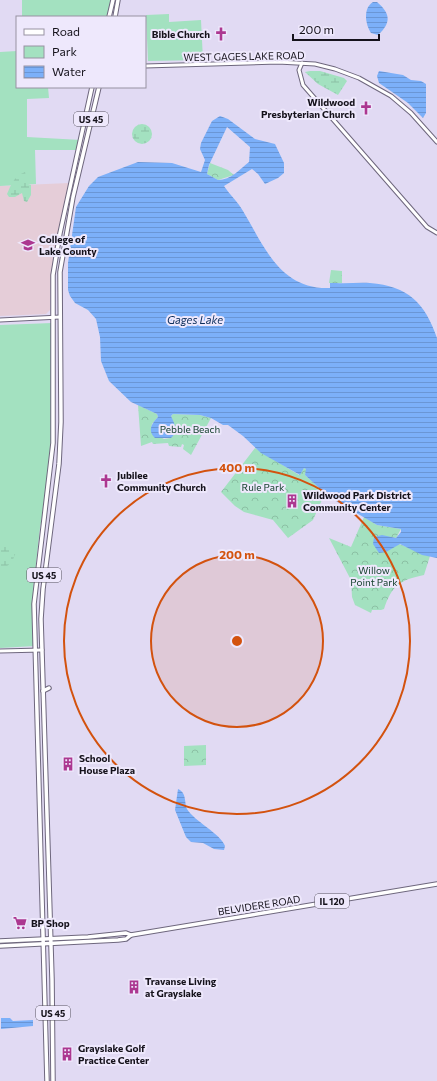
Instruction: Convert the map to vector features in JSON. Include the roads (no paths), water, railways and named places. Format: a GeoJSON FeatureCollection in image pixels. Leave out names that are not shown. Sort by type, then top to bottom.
{"type":"FeatureCollection","features":[{"type":"Feature","properties":{"kind":"main road"},"geometry":{"type":"LineString","coordinates":[[109,16],[113,0]]}},
{"type":"Feature","properties":{"kind":"main road"},"geometry":{"type":"LineString","coordinates":[[115,16],[118,0]]}},
{"type":"Feature","properties":{"kind":"main road","name":"US 45"},"geometry":{"type":"LineString","coordinates":[[47,1081],[34,604],[48,494],[54,421],[53,275],[56,254],[92,88]]}},
{"type":"Feature","properties":{"kind":"main road","name":"US 45"},"geometry":{"type":"LineString","coordinates":[[53,1081],[43,700],[43,590],[59,464],[61,422],[60,272],[63,250],[99,88]]}},
{"type":"Feature","properties":{"kind":"main road"},"geometry":{"type":"LineString","coordinates":[[36,700],[43,700]]}},
{"type":"Feature","properties":{"kind":"main road","name":"BELVIDERE ROAD"},"geometry":{"type":"LineString","coordinates":[[43,939],[126,933],[131,935],[437,884]]}},
{"type":"Feature","properties":{"kind":"main road","name":"BELVIDERE ROAD"},"geometry":{"type":"LineString","coordinates":[[0,946],[106,941],[126,939],[131,935]]}},
{"type":"Feature","properties":{"kind":"main road","name":"IL 120"},"geometry":{"type":"LineString","coordinates":[[0,941],[43,939]]}},
{"type":"Feature","properties":{"kind":"street","name":"WEST GAGES LAKE ROAD"},"geometry":{"type":"LineString","coordinates":[[146,66],[302,63],[335,69],[359,78],[380,89],[411,113],[437,142]]}},
{"type":"Feature","properties":{"kind":"street"},"geometry":{"type":"LineString","coordinates":[[302,63],[300,76],[303,85],[427,227],[437,233]]}},
{"type":"Feature","properties":{"kind":"street"},"geometry":{"type":"LineString","coordinates":[[0,320],[60,318]]}},
{"type":"Feature","properties":{"kind":"street"},"geometry":{"type":"LineString","coordinates":[[0,651],[42,650]]}},
{"type":"Feature","properties":{"kind":"water"},"geometry":{"type":"Polygon","coordinates":[[[373,2],[377,2],[382,6],[388,18],[385,26],[378,35],[371,33],[366,21],[366,12],[373,2]]]}},
{"type":"Feature","properties":{"kind":"water"},"geometry":{"type":"Polygon","coordinates":[[[379,71],[403,75],[411,80],[421,81],[426,84],[426,113],[423,118],[408,103],[379,83],[377,76],[379,71]]]}},
{"type":"Feature","properties":{"kind":"water","name":"Gages Lake"},"geometry":{"type":"Polygon","coordinates":[[[220,116],[228,119],[255,139],[275,144],[284,163],[284,173],[278,178],[265,184],[258,174],[252,169],[224,186],[241,208],[267,251],[286,274],[298,282],[313,287],[330,288],[330,283],[366,283],[395,288],[405,292],[413,298],[427,315],[437,338],[437,558],[422,555],[400,544],[386,552],[379,553],[373,544],[374,537],[382,535],[396,538],[401,532],[401,529],[377,525],[329,497],[305,475],[306,469],[304,468],[300,475],[261,453],[243,436],[228,425],[223,425],[211,418],[200,415],[173,414],[171,416],[174,422],[175,433],[173,436],[171,438],[155,438],[151,433],[151,427],[158,417],[157,414],[131,402],[109,381],[101,361],[100,337],[96,319],[88,310],[75,303],[68,290],[68,263],[76,207],[89,186],[98,177],[138,162],[172,163],[201,172],[205,160],[200,149],[201,143],[212,121],[220,116]],[[227,127],[209,165],[207,174],[218,180],[223,180],[239,171],[249,162],[250,147],[227,127]]]}},
{"type":"Feature","properties":{"kind":"water"},"geometry":{"type":"Polygon","coordinates":[[[178,789],[184,795],[187,809],[190,814],[223,841],[225,846],[224,850],[214,849],[203,843],[191,842],[186,837],[175,810],[178,789]]]}},
{"type":"Feature","properties":{"kind":"water"},"geometry":{"type":"Polygon","coordinates":[[[1,1018],[10,1018],[13,1021],[33,1020],[33,1026],[1,1029],[1,1018]]]}},
{"type":"Feature","properties":{"kind":"place","name":"Bible Church"},"geometry":{"type":"Point","coordinates":[221,34]}},
{"type":"Feature","properties":{"kind":"place","name":"Wildwood Presbyterian Church"},"geometry":{"type":"Point","coordinates":[366,108]}},
{"type":"Feature","properties":{"kind":"place","name":"College of Lake County"},"geometry":{"type":"Point","coordinates":[28,245]}},
{"type":"Feature","properties":{"kind":"place","name":"Jubilee Community Church"},"geometry":{"type":"Point","coordinates":[106,481]}},
{"type":"Feature","properties":{"kind":"place","name":"Wildwood Park District Community Center"},"geometry":{"type":"Point","coordinates":[292,501]}},
{"type":"Feature","properties":{"kind":"place","name":"School House Plaza"},"geometry":{"type":"Point","coordinates":[68,764]}},
{"type":"Feature","properties":{"kind":"place","name":"BP Shop"},"geometry":{"type":"Point","coordinates":[20,923]}},
{"type":"Feature","properties":{"kind":"place","name":"Travanse Living at Grayslake"},"geometry":{"type":"Point","coordinates":[134,987]}},
{"type":"Feature","properties":{"kind":"place","name":"Grayslake Golf Practice Center"},"geometry":{"type":"Point","coordinates":[67,1054]}},
{"type":"Feature","properties":{"kind":"park label","name":"Pebble Beach"},"geometry":{"type":"Point","coordinates":[190,429]}},
{"type":"Feature","properties":{"kind":"park label","name":"Rule Park"},"geometry":{"type":"Point","coordinates":[263,487]}},
{"type":"Feature","properties":{"kind":"park label","name":"Willow Point Park"},"geometry":{"type":"Point","coordinates":[374,576]}}]}
